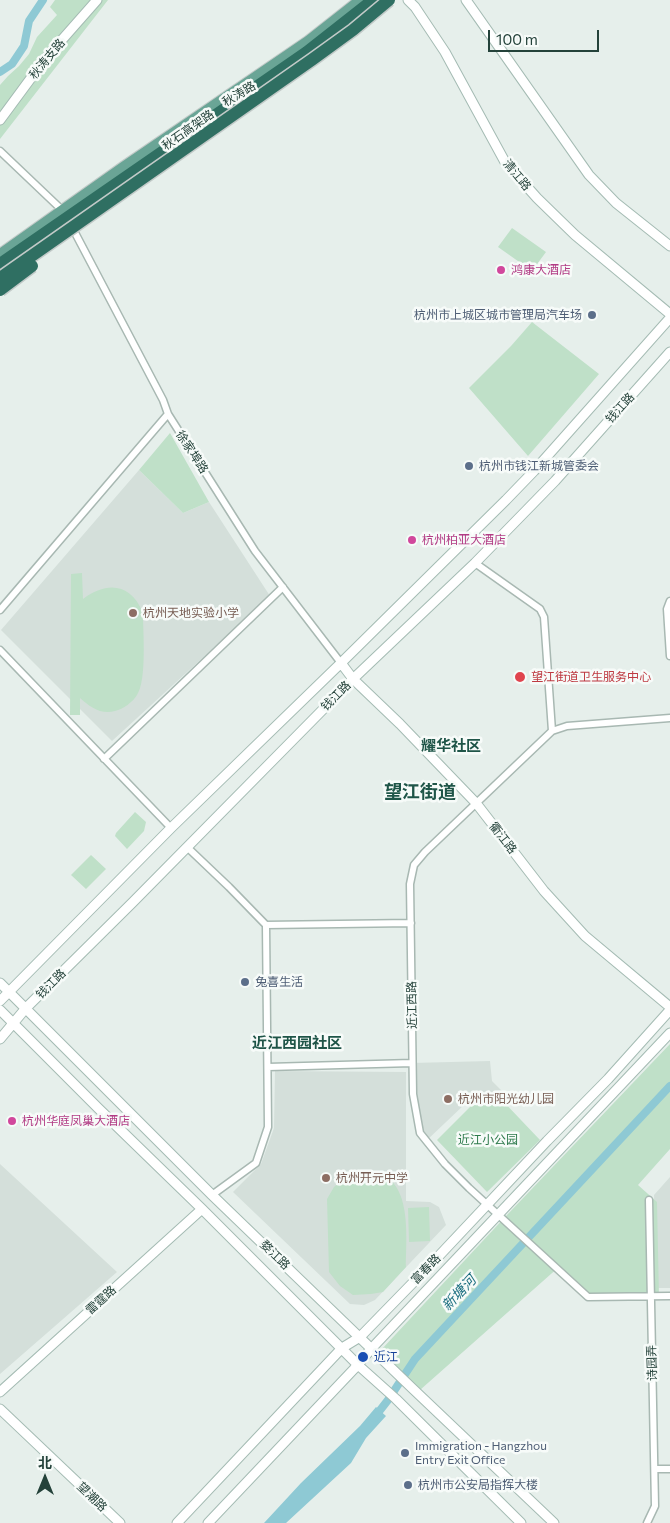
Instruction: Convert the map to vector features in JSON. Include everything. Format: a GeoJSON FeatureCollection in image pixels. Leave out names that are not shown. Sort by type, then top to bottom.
{"type":"FeatureCollection","features":[{"type":"Feature","properties":{"kind":"highway","name":"秋石高架路"},"geometry":{"type":"LineString","coordinates":[[0,264],[307,52],[373,0]]}},
{"type":"Feature","properties":{"kind":"highway","name":"秋石高架路"},"geometry":{"type":"LineString","coordinates":[[0,278],[265,93],[353,30],[389,0]]}},
{"type":"Feature","properties":{"kind":"highway"},"geometry":{"type":"LineString","coordinates":[[0,290],[240,115],[265,93]]}},
{"type":"Feature","properties":{"kind":"highway"},"geometry":{"type":"LineString","coordinates":[[0,254],[164,142],[208,120]]}},
{"type":"Feature","properties":{"kind":"main road","name":"秋涛支路"},"geometry":{"type":"LineString","coordinates":[[0,120],[45,58],[97,0]]}},
{"type":"Feature","properties":{"kind":"main road","name":"秋涛路"},"geometry":{"type":"LineString","coordinates":[[0,254],[131,162],[308,42],[360,0]]}},
{"type":"Feature","properties":{"kind":"main road","name":"秋涛路"},"geometry":{"type":"LineString","coordinates":[[0,274],[210,126],[309,66],[369,21],[389,0]]}},
{"type":"Feature","properties":{"kind":"main road","name":"清江路"},"geometry":{"type":"LineString","coordinates":[[408,0],[415,7],[445,52],[505,162],[537,198],[574,234],[670,314]]}},
{"type":"Feature","properties":{"kind":"main road"},"geometry":{"type":"LineString","coordinates":[[466,0],[589,175],[616,203],[670,246]]}},
{"type":"Feature","properties":{"kind":"main road","name":"钱江路"},"geometry":{"type":"LineString","coordinates":[[0,1001],[171,828],[449,558],[534,471],[670,318]]}},
{"type":"Feature","properties":{"kind":"main road","name":"钱江路"},"geometry":{"type":"LineString","coordinates":[[0,1038],[26,1008],[188,848],[353,679],[475,563],[555,481],[670,352]]}},
{"type":"Feature","properties":{"kind":"main road","name":"衢江路"},"geometry":{"type":"LineString","coordinates":[[341,663],[353,679],[400,724],[476,803],[544,891],[584,936],[670,1009]]}},
{"type":"Feature","properties":{"kind":"main road","name":"婺江路"},"geometry":{"type":"LineString","coordinates":[[0,983],[212,1195],[551,1522]]}},
{"type":"Feature","properties":{"kind":"main road","name":"富春路"},"geometry":{"type":"LineString","coordinates":[[177,1523],[342,1348],[360,1337],[436,1259],[608,1079],[670,1009]]}},
{"type":"Feature","properties":{"kind":"main road","name":"婺江路"},"geometry":{"type":"LineString","coordinates":[[0,1010],[358,1365],[385,1388],[521,1523]]}},
{"type":"Feature","properties":{"kind":"main road","name":"富春路"},"geometry":{"type":"LineString","coordinates":[[208,1523],[358,1365],[498,1213],[670,1033]]}},
{"type":"Feature","properties":{"kind":"main road","name":"雷霆路"},"geometry":{"type":"LineString","coordinates":[[0,1392],[202,1209]]}},
{"type":"Feature","properties":{"kind":"main road","name":"望潮路"},"geometry":{"type":"LineString","coordinates":[[0,1409],[120,1523]]}},
{"type":"Feature","properties":{"kind":"street"},"geometry":{"type":"LineString","coordinates":[[0,150],[62,210]]}},
{"type":"Feature","properties":{"kind":"street","name":"徐家埠路"},"geometry":{"type":"LineString","coordinates":[[70,224],[163,400],[168,414],[256,551],[341,663]]}},
{"type":"Feature","properties":{"kind":"street"},"geometry":{"type":"LineString","coordinates":[[0,610],[168,414]]}},
{"type":"Feature","properties":{"kind":"street"},"geometry":{"type":"LineString","coordinates":[[475,563],[540,608],[544,616],[552,731],[567,726],[670,718]]}},
{"type":"Feature","properties":{"kind":"street"},"geometry":{"type":"LineString","coordinates":[[104,759],[283,587]]}},
{"type":"Feature","properties":{"kind":"street"},"geometry":{"type":"LineString","coordinates":[[670,601],[667,608],[670,656]]}},
{"type":"Feature","properties":{"kind":"street"},"geometry":{"type":"LineString","coordinates":[[0,650],[171,828]]}},
{"type":"Feature","properties":{"kind":"street","name":"近江西路"},"geometry":{"type":"LineString","coordinates":[[552,731],[425,852],[414,865],[410,884],[412,1063],[413,1094],[420,1133],[445,1164],[588,1297],[670,1296]]}},
{"type":"Feature","properties":{"kind":"street"},"geometry":{"type":"LineString","coordinates":[[188,848],[266,926],[268,1127],[256,1163],[212,1195]]}},
{"type":"Feature","properties":{"kind":"street"},"geometry":{"type":"LineString","coordinates":[[266,926],[410,923]]}},
{"type":"Feature","properties":{"kind":"street"},"geometry":{"type":"LineString","coordinates":[[268,1067],[412,1063]]}},
{"type":"Feature","properties":{"kind":"street","name":"诗园弄"},"geometry":{"type":"LineString","coordinates":[[647,1523],[655,1506],[649,1200]]}},
{"type":"Feature","properties":{"kind":"street"},"geometry":{"type":"LineString","coordinates":[[655,1469],[670,1468]]}},
{"type":"Feature","properties":{"kind":"shaded area","name":"杭州天地实验小学"},"geometry":{"type":"Polygon","coordinates":[[[139,470],[183,513],[209,502],[270,596],[112,741],[1,630],[139,470]]]}},
{"type":"Feature","properties":{"kind":"shaded area","name":"杭州市阳光幼儿园"},"geometry":{"type":"Polygon","coordinates":[[[490,1061],[492,1081],[504,1093],[465,1104],[426,1141],[420,1133],[412,1063],[490,1061]]]}},
{"type":"Feature","properties":{"kind":"shaded area","name":"杭州开元中学"},"geometry":{"type":"Polygon","coordinates":[[[275,1071],[406,1072],[406,1201],[430,1202],[439,1207],[446,1225],[375,1300],[364,1305],[350,1304],[233,1192],[261,1164],[274,1128],[275,1071]]]}},
{"type":"Feature","properties":{"kind":"shaded area"},"geometry":{"type":"Polygon","coordinates":[[[0,1164],[117,1272],[0,1374],[0,1164]]]}},
{"type":"Feature","properties":{"kind":"shaded area"},"geometry":{"type":"Polygon","coordinates":[[[670,1177],[670,1288],[656,1288],[654,1195],[670,1177]]]}},
{"type":"Feature","properties":{"kind":"green space"},"geometry":{"type":"Polygon","coordinates":[[[55,0],[108,0],[0,139],[0,85],[29,54],[37,37],[57,15],[50,7],[55,0]]]}},
{"type":"Feature","properties":{"kind":"green space"},"geometry":{"type":"Polygon","coordinates":[[[512,228],[546,252],[532,271],[498,247],[512,228]]]}},
{"type":"Feature","properties":{"kind":"green space"},"geometry":{"type":"Polygon","coordinates":[[[532,322],[599,374],[528,456],[469,388],[532,322]]]}},
{"type":"Feature","properties":{"kind":"green space"},"geometry":{"type":"Polygon","coordinates":[[[170,433],[209,502],[183,513],[139,470],[170,433]]]}},
{"type":"Feature","properties":{"kind":"green space"},"geometry":{"type":"Polygon","coordinates":[[[82,573],[83,599],[101,589],[117,588],[132,596],[138,603],[143,613],[143,668],[137,695],[124,707],[110,712],[100,711],[80,698],[80,715],[70,715],[71,574],[82,573]]]}},
{"type":"Feature","properties":{"kind":"green space"},"geometry":{"type":"Polygon","coordinates":[[[135,812],[146,822],[144,831],[127,849],[115,836],[135,812]]]}},
{"type":"Feature","properties":{"kind":"green space"},"geometry":{"type":"Polygon","coordinates":[[[91,855],[106,869],[86,889],[71,875],[91,855]]]}},
{"type":"Feature","properties":{"kind":"green space"},"geometry":{"type":"Polygon","coordinates":[[[670,1044],[670,1149],[638,1185],[657,1202],[659,1298],[596,1299],[560,1266],[420,1390],[381,1350],[670,1044]]]}},
{"type":"Feature","properties":{"kind":"green space","name":"近江小公园"},"geometry":{"type":"Polygon","coordinates":[[[501,1099],[540,1140],[487,1192],[437,1140],[471,1106],[501,1099]]]}},
{"type":"Feature","properties":{"kind":"green space"},"geometry":{"type":"Polygon","coordinates":[[[354,1173],[374,1173],[387,1177],[401,1197],[405,1211],[406,1267],[383,1292],[353,1295],[340,1286],[329,1272],[327,1199],[334,1187],[344,1178],[354,1173]]]}},
{"type":"Feature","properties":{"kind":"green space"},"geometry":{"type":"Polygon","coordinates":[[[429,1207],[430,1241],[409,1242],[408,1208],[429,1207]]]}},
{"type":"Feature","properties":{"kind":"water"},"geometry":{"type":"Polygon","coordinates":[[[376,1407],[386,1416],[366,1438],[351,1463],[286,1523],[264,1523],[301,1483],[360,1426],[376,1407]]]}},
{"type":"Feature","properties":{"kind":"waterway"},"geometry":{"type":"LineString","coordinates":[[0,72],[12,64],[24,46],[29,21],[43,0]]}},
{"type":"Feature","properties":{"kind":"waterway","name":"新塘河"},"geometry":{"type":"LineString","coordinates":[[374,1418],[415,1359],[670,1086]]}},
{"type":"Feature","properties":{"kind":"place","name":"鸿康大酒店"},"geometry":{"type":"Point","coordinates":[501,270]}},
{"type":"Feature","properties":{"kind":"place","name":"杭州市上城区城市管理局汽车场"},"geometry":{"type":"Point","coordinates":[592,315]}},
{"type":"Feature","properties":{"kind":"place","name":"杭州市钱江新城管委会"},"geometry":{"type":"Point","coordinates":[469,466]}},
{"type":"Feature","properties":{"kind":"place","name":"杭州柏亚大酒店"},"geometry":{"type":"Point","coordinates":[412,540]}},
{"type":"Feature","properties":{"kind":"place","name":"杭州天地实验小学"},"geometry":{"type":"Point","coordinates":[133,613]}},
{"type":"Feature","properties":{"kind":"place","name":"望江街道卫生服务中心"},"geometry":{"type":"Point","coordinates":[520,677]}},
{"type":"Feature","properties":{"kind":"place","name":"兔喜生活"},"geometry":{"type":"Point","coordinates":[245,982]}},
{"type":"Feature","properties":{"kind":"place","name":"杭州市阳光幼儿园"},"geometry":{"type":"Point","coordinates":[448,1099]}},
{"type":"Feature","properties":{"kind":"place","name":"杭州华庭凤巢大酒店"},"geometry":{"type":"Point","coordinates":[12,1121]}},
{"type":"Feature","properties":{"kind":"place","name":"杭州开元中学"},"geometry":{"type":"Point","coordinates":[326,1178]}},
{"type":"Feature","properties":{"kind":"place","name":"近江"},"geometry":{"type":"Point","coordinates":[363,1357]}},
{"type":"Feature","properties":{"kind":"place","name":"Immigration - Hangzhou Entry Exit Office"},"geometry":{"type":"Point","coordinates":[405,1453]}},
{"type":"Feature","properties":{"kind":"place","name":"杭州市公安局指挥大楼"},"geometry":{"type":"Point","coordinates":[408,1485]}},
{"type":"Feature","properties":{"kind":"district","name":"耀华社区"},"geometry":{"type":"Point","coordinates":[451,746]}},
{"type":"Feature","properties":{"kind":"district","name":"望江街道"},"geometry":{"type":"Point","coordinates":[420,792]}},
{"type":"Feature","properties":{"kind":"district","name":"近江西园社区"},"geometry":{"type":"Point","coordinates":[297,1043]}}]}
